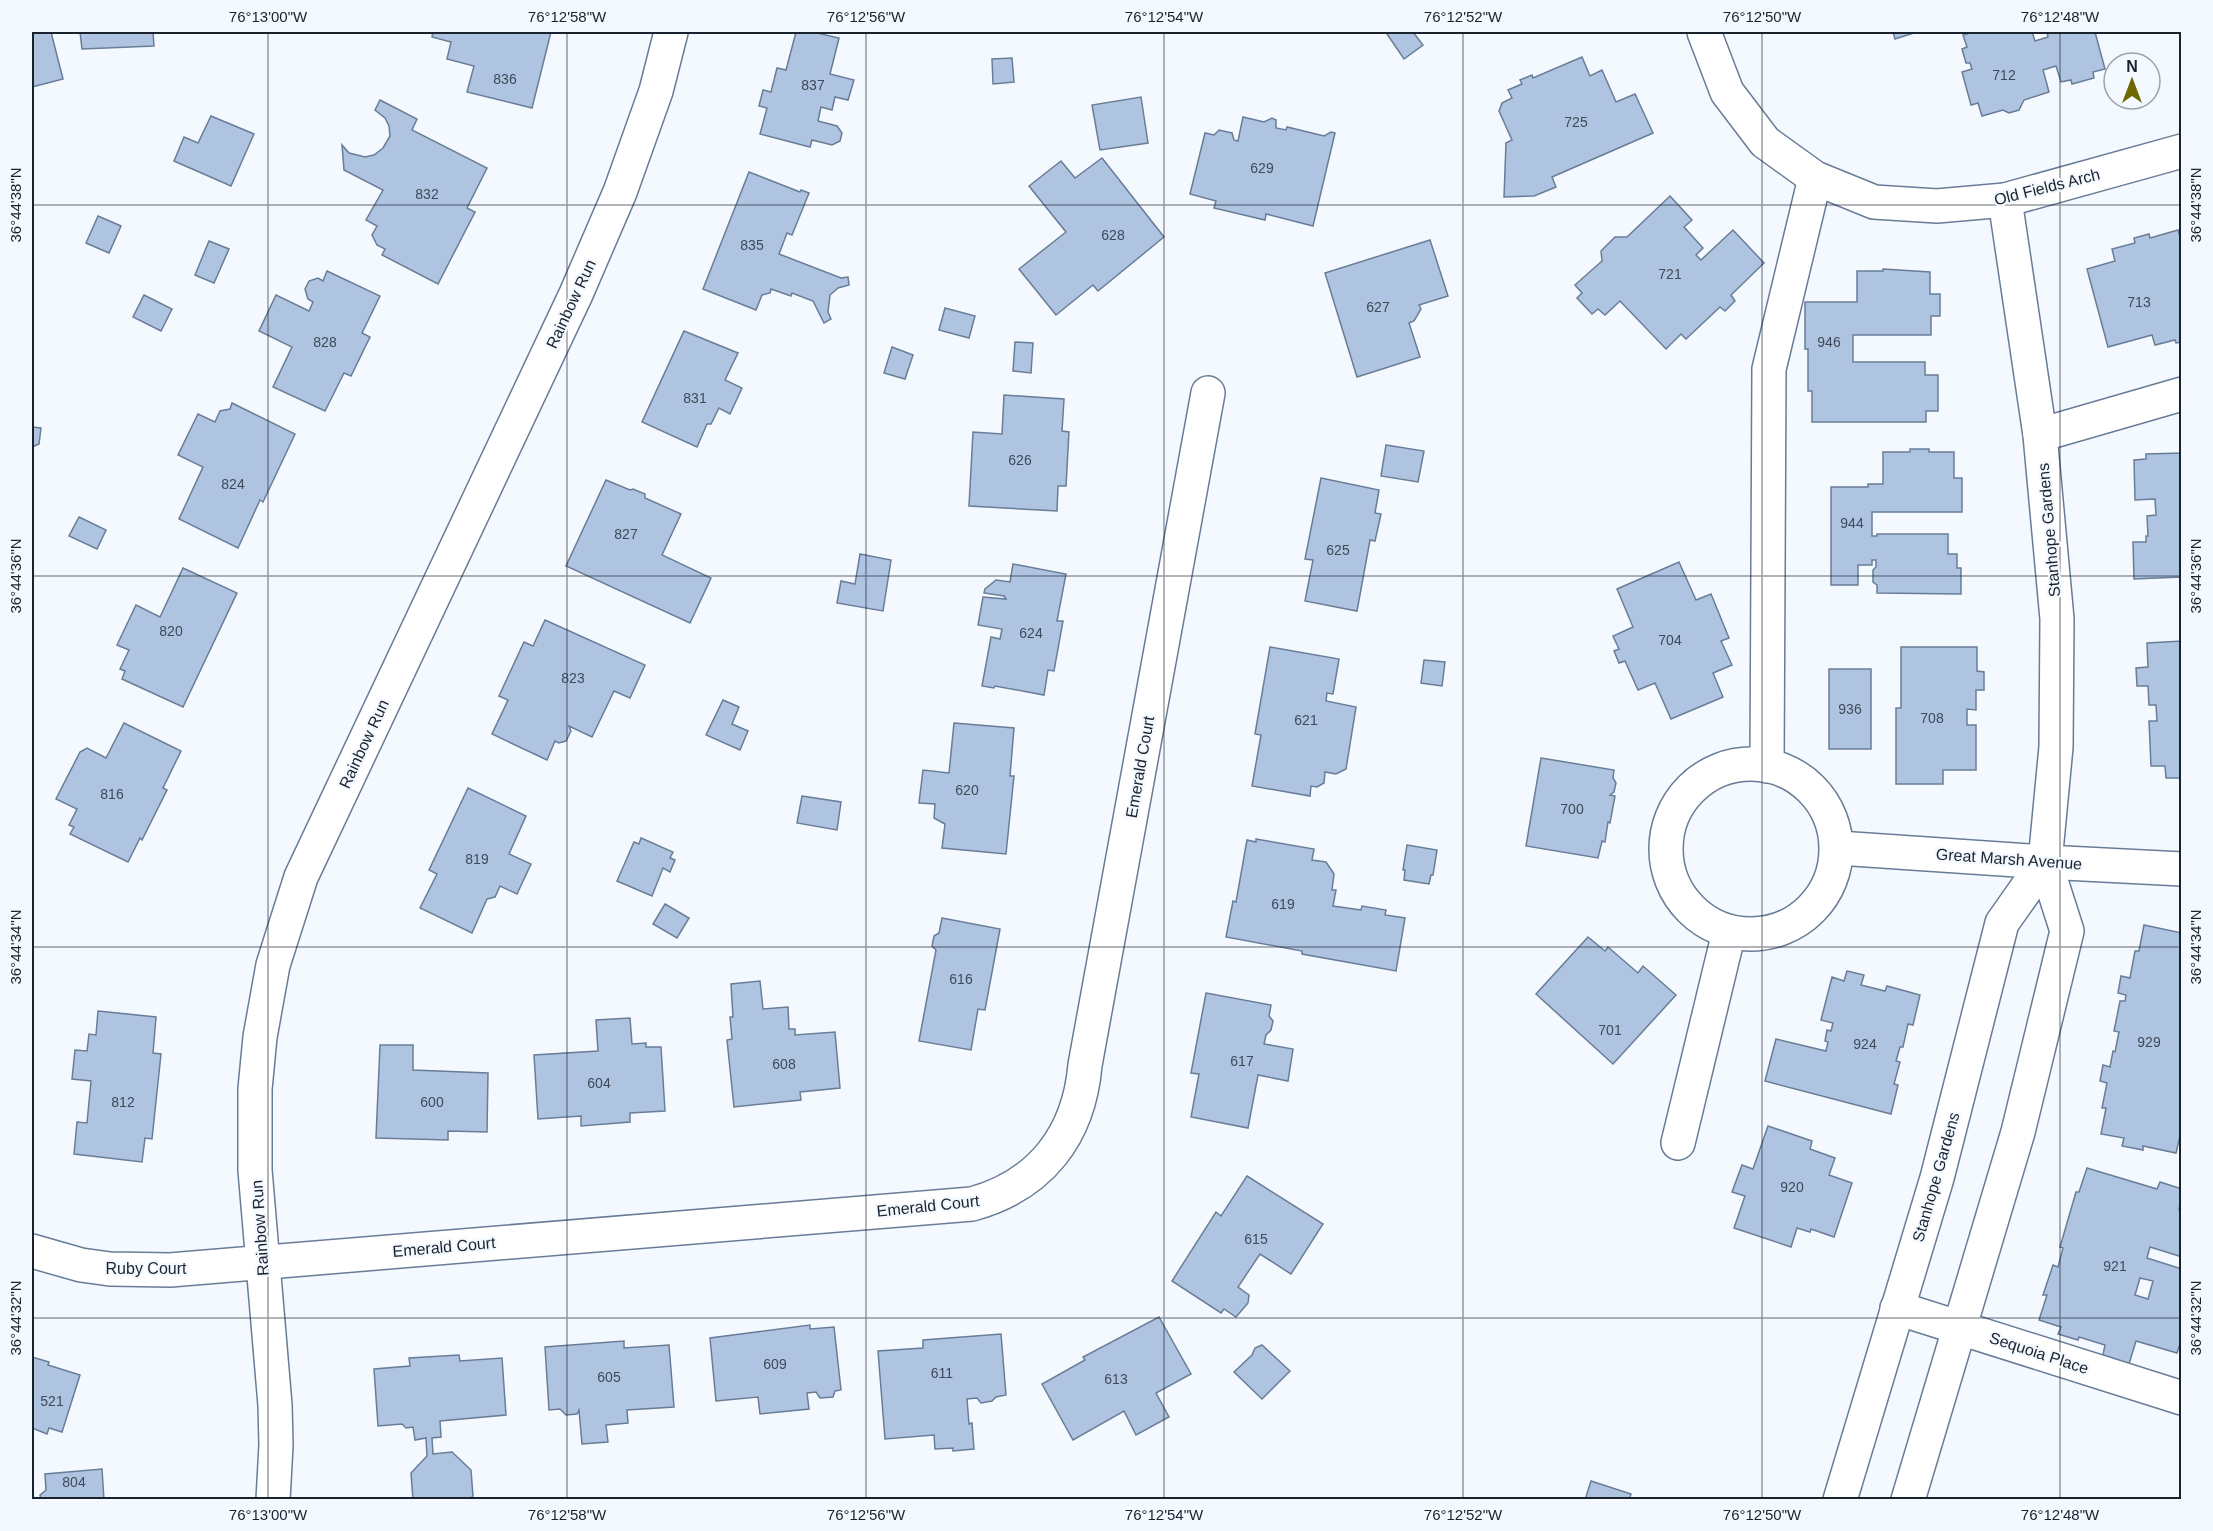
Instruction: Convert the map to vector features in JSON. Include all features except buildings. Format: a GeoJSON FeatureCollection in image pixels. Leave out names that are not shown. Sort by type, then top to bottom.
{"type":"FeatureCollection","features":[{"type":"Feature","properties":{"kind":"street","name":"Rainbow Run"},"geometry":{"type":"LineString","coordinates":[[273,1500],[276,1445],[275,1406],[255,1170],[255,1089],[260,1037],[273,965],[301,877],[612,213],[656,91],[671,32]]}},
{"type":"Feature","properties":{"kind":"street","name":"Old Fields Arch"},"geometry":{"type":"LineString","coordinates":[[1704,32],[1727,92],[1765,142],[1815,178],[1874,202],[1938,206],[2005,200],[2181,151]]}},
{"type":"Feature","properties":{"kind":"street"},"geometry":{"type":"LineString","coordinates":[[1767,766],[1769,369],[1815,178]]}},
{"type":"Feature","properties":{"kind":"street","name":"Stanhope Gardens"},"geometry":{"type":"LineString","coordinates":[[1908,1500],[2018,1132],[2067,930],[2045,862],[2056,747],[2057,619],[2040,435],[2005,200]]}},
{"type":"Feature","properties":{"kind":"street","name":"Emerald Court"},"geometry":{"type":"LineString","coordinates":[[262,1263],[972,1204],[1011,1190],[1042,1164],[1062,1143],[1075,1116],[1083,1088],[1085,1065],[1208,393]]}},
{"type":"Feature","properties":{"kind":"street"},"geometry":{"type":"LineString","coordinates":[[2040,435],[2181,394]]}},
{"type":"Feature","properties":{"kind":"street"},"geometry":{"type":"LineString","coordinates":[[1758,764],[1789,772],[1814,790],[1831,817],[1838,848],[1832,879],[1816,906],[1791,925],[1761,934],[1730,932],[1701,918],[1679,895],[1667,866],[1666,835],[1678,805],[1699,782],[1727,768],[1758,764]]}},
{"type":"Feature","properties":{"kind":"street","name":"Great Marsh Avenue"},"geometry":{"type":"LineString","coordinates":[[1838,848],[2181,869]]}},
{"type":"Feature","properties":{"kind":"street","name":"Stanhope Gardens"},"geometry":{"type":"LineString","coordinates":[[1840,1500],[1938,1178],[2002,922],[2045,862]]}},
{"type":"Feature","properties":{"kind":"street"},"geometry":{"type":"LineString","coordinates":[[1678,1143],[1730,932]]}},
{"type":"Feature","properties":{"kind":"street","name":"Ruby Court"},"geometry":{"type":"LineString","coordinates":[[32,1251],[81,1265],[110,1269],[170,1270],[262,1263]]}},
{"type":"Feature","properties":{"kind":"street","name":"Sequoia Place"},"geometry":{"type":"LineString","coordinates":[[1897,1308],[2181,1398]]}}]}
